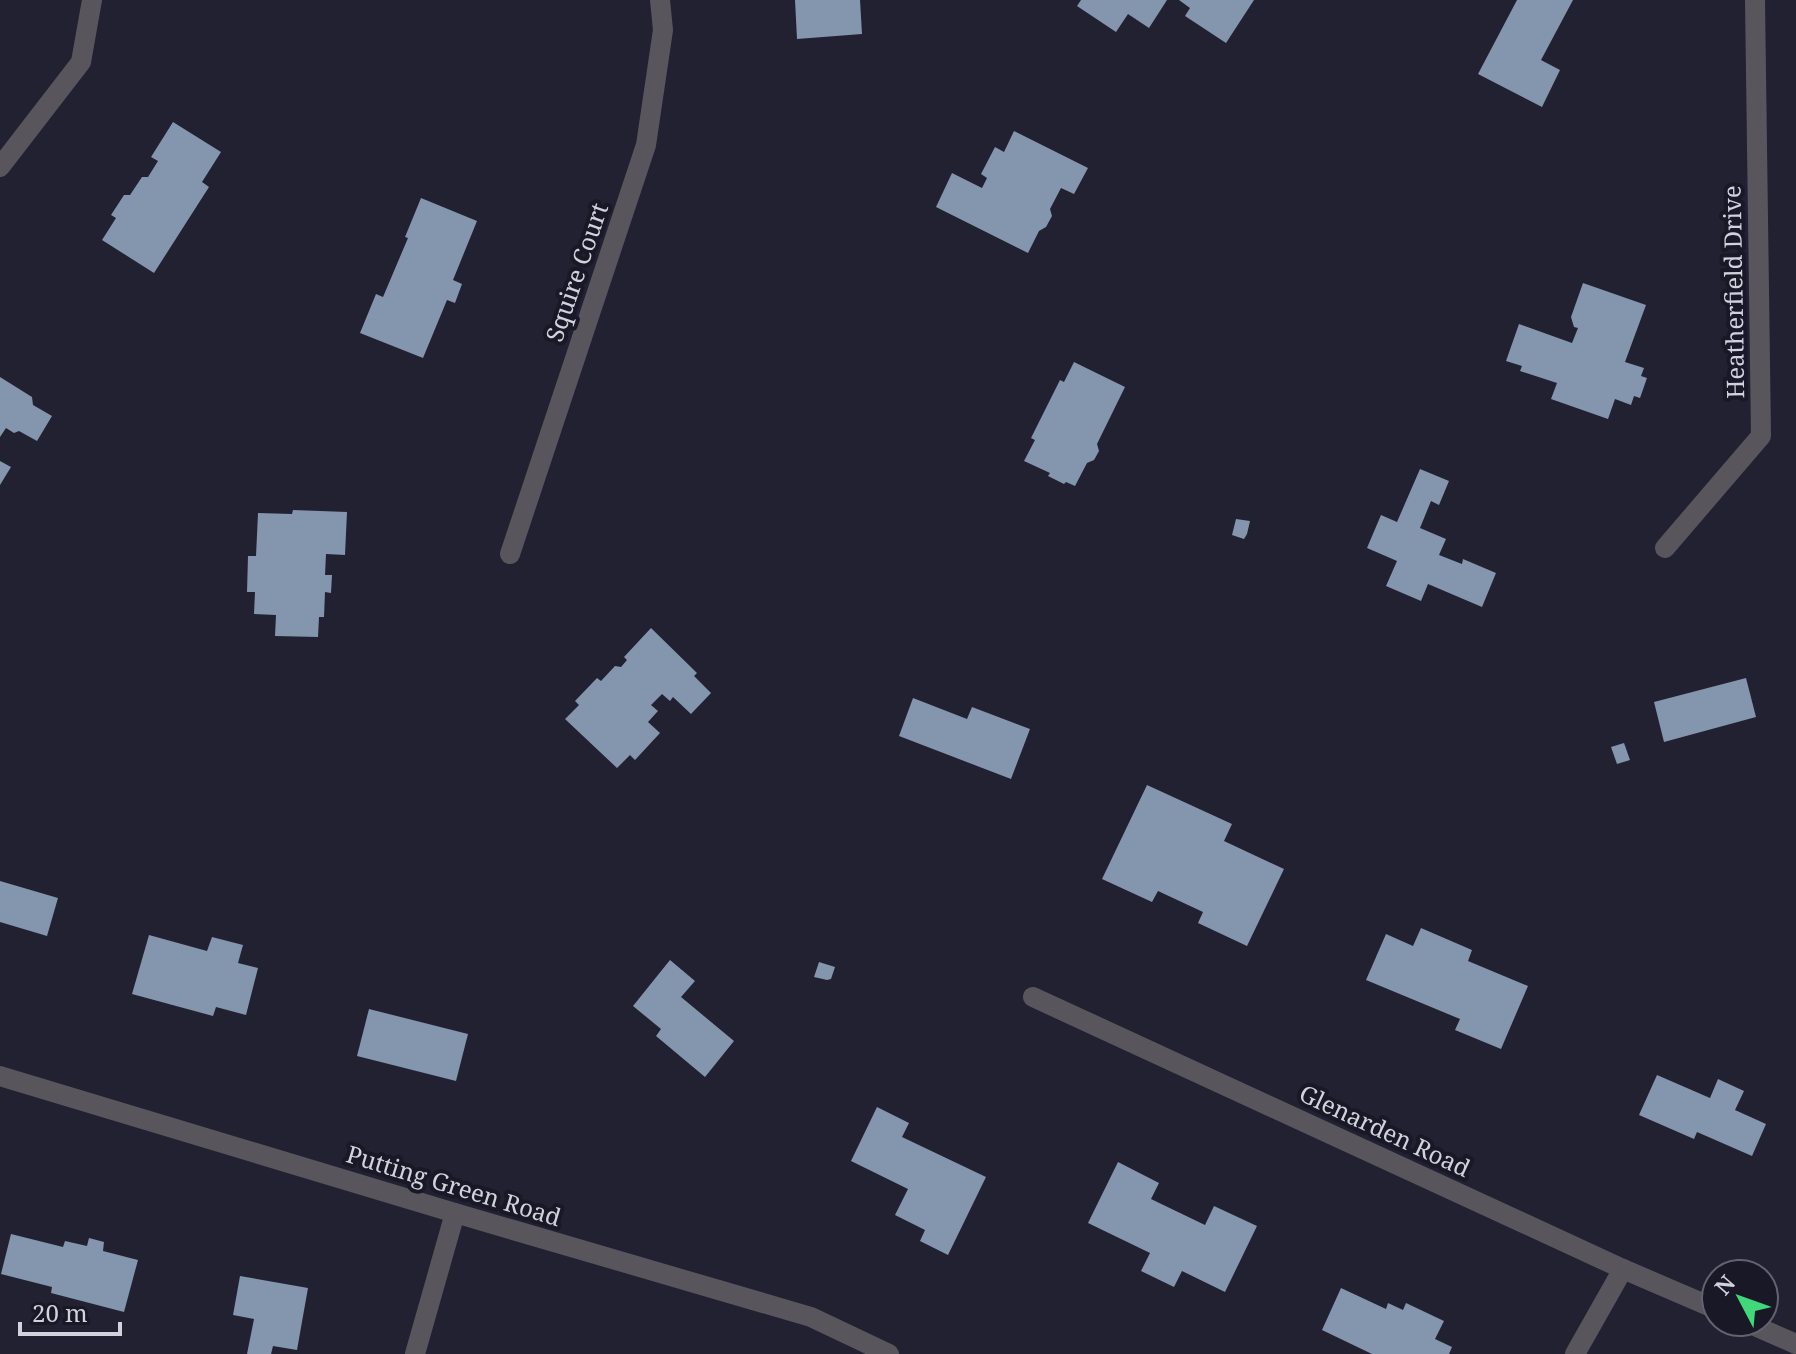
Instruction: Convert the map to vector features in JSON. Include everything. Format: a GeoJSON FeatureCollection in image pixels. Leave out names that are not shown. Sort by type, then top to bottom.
{"type":"FeatureCollection","features":[{"type":"Feature","properties":{"kind":"street"},"geometry":{"type":"LineString","coordinates":[[0,167],[81,62],[92,0]]}},
{"type":"Feature","properties":{"kind":"street","name":"Squire Court"},"geometry":{"type":"LineString","coordinates":[[510,554],[646,145],[663,30],[660,0]]}},
{"type":"Feature","properties":{"kind":"street","name":"Heatherfield Drive"},"geometry":{"type":"LineString","coordinates":[[1665,548],[1761,436],[1755,0]]}},
{"type":"Feature","properties":{"kind":"street","name":"Glenarden Road"},"geometry":{"type":"LineString","coordinates":[[1033,997],[1700,1302]]}},
{"type":"Feature","properties":{"kind":"street","name":"Putting Green Road"},"geometry":{"type":"LineString","coordinates":[[0,1076],[811,1317],[889,1354]]}},
{"type":"Feature","properties":{"kind":"street"},"geometry":{"type":"LineString","coordinates":[[415,1354],[455,1213]]}},
{"type":"Feature","properties":{"kind":"street"},"geometry":{"type":"LineString","coordinates":[[1575,1354],[1623,1269]]}},
{"type":"Feature","properties":{"kind":"building"},"geometry":{"type":"Polygon","coordinates":[[[795,0],[860,0],[862,34],[797,39],[795,0]]]}},
{"type":"Feature","properties":{"kind":"building"},"geometry":{"type":"Polygon","coordinates":[[[1081,0],[1167,0],[1149,28],[1128,14],[1116,32],[1077,6],[1081,0]]]}},
{"type":"Feature","properties":{"kind":"building"},"geometry":{"type":"Polygon","coordinates":[[[1179,0],[1254,0],[1226,43],[1185,16],[1190,8],[1179,0]]]}},
{"type":"Feature","properties":{"kind":"building"},"geometry":{"type":"Polygon","coordinates":[[[1517,0],[1573,0],[1541,60],[1560,70],[1542,107],[1478,74],[1517,0]]]}},
{"type":"Feature","properties":{"kind":"building"},"geometry":{"type":"Polygon","coordinates":[[[173,122],[221,152],[202,182],[209,187],[154,273],[102,240],[116,218],[111,215],[124,195],[130,195],[142,177],[148,177],[158,161],[151,157],[173,122]]]}},
{"type":"Feature","properties":{"kind":"building"},"geometry":{"type":"Polygon","coordinates":[[[1014,131],[1088,168],[1074,194],[1061,188],[1050,209],[1052,216],[1046,227],[1039,231],[1028,253],[936,207],[952,173],[982,188],[987,178],[981,174],[995,147],[1004,152],[1014,131]]]}},
{"type":"Feature","properties":{"kind":"building"},"geometry":{"type":"Polygon","coordinates":[[[421,198],[477,221],[453,280],[462,284],[455,303],[447,300],[423,358],[360,333],[376,294],[383,297],[421,198]]]}},
{"type":"Feature","properties":{"kind":"building"},"geometry":{"type":"Polygon","coordinates":[[[1583,283],[1646,305],[1625,362],[1644,368],[1641,376],[1647,378],[1640,398],[1634,396],[1631,405],[1615,399],[1608,419],[1551,399],[1557,383],[1520,371],[1522,366],[1506,361],[1519,324],[1572,343],[1578,328],[1574,327],[1571,317],[1583,283]]]}},
{"type":"Feature","properties":{"kind":"building"},"geometry":{"type":"Polygon","coordinates":[[[1074,362],[1125,387],[1097,444],[1099,451],[1094,460],[1087,463],[1075,486],[1064,484],[1048,476],[1050,473],[1024,461],[1035,440],[1031,438],[1060,380],[1064,382],[1074,362]]]}},
{"type":"Feature","properties":{"kind":"building"},"geometry":{"type":"Polygon","coordinates":[[[0,377],[32,397],[33,405],[52,416],[37,441],[6,428],[0,437],[0,377]]]}},
{"type":"Feature","properties":{"kind":"building"},"geometry":{"type":"Polygon","coordinates":[[[0,461],[11,467],[0,485],[0,461]]]}},
{"type":"Feature","properties":{"kind":"building"},"geometry":{"type":"Polygon","coordinates":[[[1420,469],[1449,481],[1439,505],[1431,501],[1420,528],[1446,539],[1439,555],[1462,564],[1463,559],[1496,573],[1482,607],[1428,584],[1421,601],[1386,586],[1397,561],[1367,548],[1381,515],[1397,522],[1420,469]]]}},
{"type":"Feature","properties":{"kind":"building"},"geometry":{"type":"Polygon","coordinates":[[[293,510],[347,512],[345,555],[326,554],[325,575],[332,575],[331,593],[325,592],[324,617],[319,617],[318,637],[275,636],[276,615],[254,614],[255,592],[247,592],[248,556],[256,556],[258,513],[292,514],[293,510]]]}},
{"type":"Feature","properties":{"kind":"building"},"geometry":{"type":"Polygon","coordinates":[[[1236,519],[1250,521],[1244,539],[1232,535],[1236,519]]]}},
{"type":"Feature","properties":{"kind":"building"},"geometry":{"type":"Polygon","coordinates":[[[651,628],[697,673],[694,676],[711,693],[691,714],[673,697],[670,701],[662,694],[651,705],[658,711],[648,722],[660,733],[635,760],[630,755],[617,768],[565,719],[579,705],[575,701],[597,678],[601,681],[615,666],[621,667],[627,660],[624,657],[651,628]]]}},
{"type":"Feature","properties":{"kind":"building"},"geometry":{"type":"Polygon","coordinates":[[[1746,678],[1756,717],[1664,742],[1654,702],[1746,678]]]}},
{"type":"Feature","properties":{"kind":"building"},"geometry":{"type":"Polygon","coordinates":[[[913,698],[967,719],[972,707],[1030,729],[1011,779],[899,736],[913,698]]]}},
{"type":"Feature","properties":{"kind":"building"},"geometry":{"type":"Polygon","coordinates":[[[1624,743],[1630,760],[1617,764],[1611,747],[1624,743]]]}},
{"type":"Feature","properties":{"kind":"building"},"geometry":{"type":"Polygon","coordinates":[[[1147,785],[1232,824],[1224,841],[1284,869],[1247,946],[1198,923],[1203,912],[1158,891],[1152,902],[1102,879],[1147,785]]]}},
{"type":"Feature","properties":{"kind":"building"},"geometry":{"type":"Polygon","coordinates":[[[0,881],[58,898],[47,936],[0,922],[0,881]]]}},
{"type":"Feature","properties":{"kind":"building"},"geometry":{"type":"Polygon","coordinates":[[[1421,928],[1472,950],[1468,961],[1528,986],[1501,1049],[1455,1030],[1460,1019],[1366,980],[1386,934],[1413,946],[1421,928]]]}},
{"type":"Feature","properties":{"kind":"building"},"geometry":{"type":"Polygon","coordinates":[[[149,935],[207,951],[212,937],[243,945],[238,963],[258,968],[246,1015],[216,1007],[213,1016],[132,994],[149,935]]]}},
{"type":"Feature","properties":{"kind":"building"},"geometry":{"type":"Polygon","coordinates":[[[670,960],[695,981],[681,997],[734,1041],[705,1077],[656,1036],[661,1029],[633,1006],[670,960]]]}},
{"type":"Feature","properties":{"kind":"building"},"geometry":{"type":"Polygon","coordinates":[[[819,962],[835,967],[831,979],[814,977],[819,962]]]}},
{"type":"Feature","properties":{"kind":"building"},"geometry":{"type":"Polygon","coordinates":[[[369,1009],[468,1034],[456,1081],[357,1056],[369,1009]]]}},
{"type":"Feature","properties":{"kind":"building"},"geometry":{"type":"Polygon","coordinates":[[[1657,1075],[1710,1098],[1718,1079],[1744,1091],[1735,1110],[1766,1124],[1752,1156],[1697,1132],[1694,1139],[1639,1115],[1657,1075]]]}},
{"type":"Feature","properties":{"kind":"building"},"geometry":{"type":"Polygon","coordinates":[[[877,1107],[909,1123],[902,1137],[986,1177],[948,1255],[920,1241],[925,1230],[895,1215],[908,1189],[851,1161],[877,1107]]]}},
{"type":"Feature","properties":{"kind":"building"},"geometry":{"type":"Polygon","coordinates":[[[1118,1162],[1159,1183],[1151,1199],[1205,1225],[1214,1206],[1257,1226],[1225,1292],[1182,1271],[1174,1287],[1141,1271],[1150,1253],[1088,1223],[1118,1162]]]}},
{"type":"Feature","properties":{"kind":"building"},"geometry":{"type":"Polygon","coordinates":[[[11,1234],[63,1247],[65,1241],[87,1246],[89,1238],[104,1242],[103,1251],[138,1260],[124,1312],[51,1293],[52,1287],[1,1274],[11,1234]]]}},
{"type":"Feature","properties":{"kind":"building"},"geometry":{"type":"Polygon","coordinates":[[[240,1276],[308,1288],[297,1350],[273,1346],[271,1354],[247,1354],[254,1319],[233,1315],[240,1276]]]}},
{"type":"Feature","properties":{"kind":"building"},"geometry":{"type":"Polygon","coordinates":[[[1341,1288],[1386,1309],[1388,1303],[1403,1310],[1406,1303],[1444,1321],[1435,1339],[1452,1347],[1449,1354],[1372,1354],[1322,1330],[1341,1288]]]}}]}
